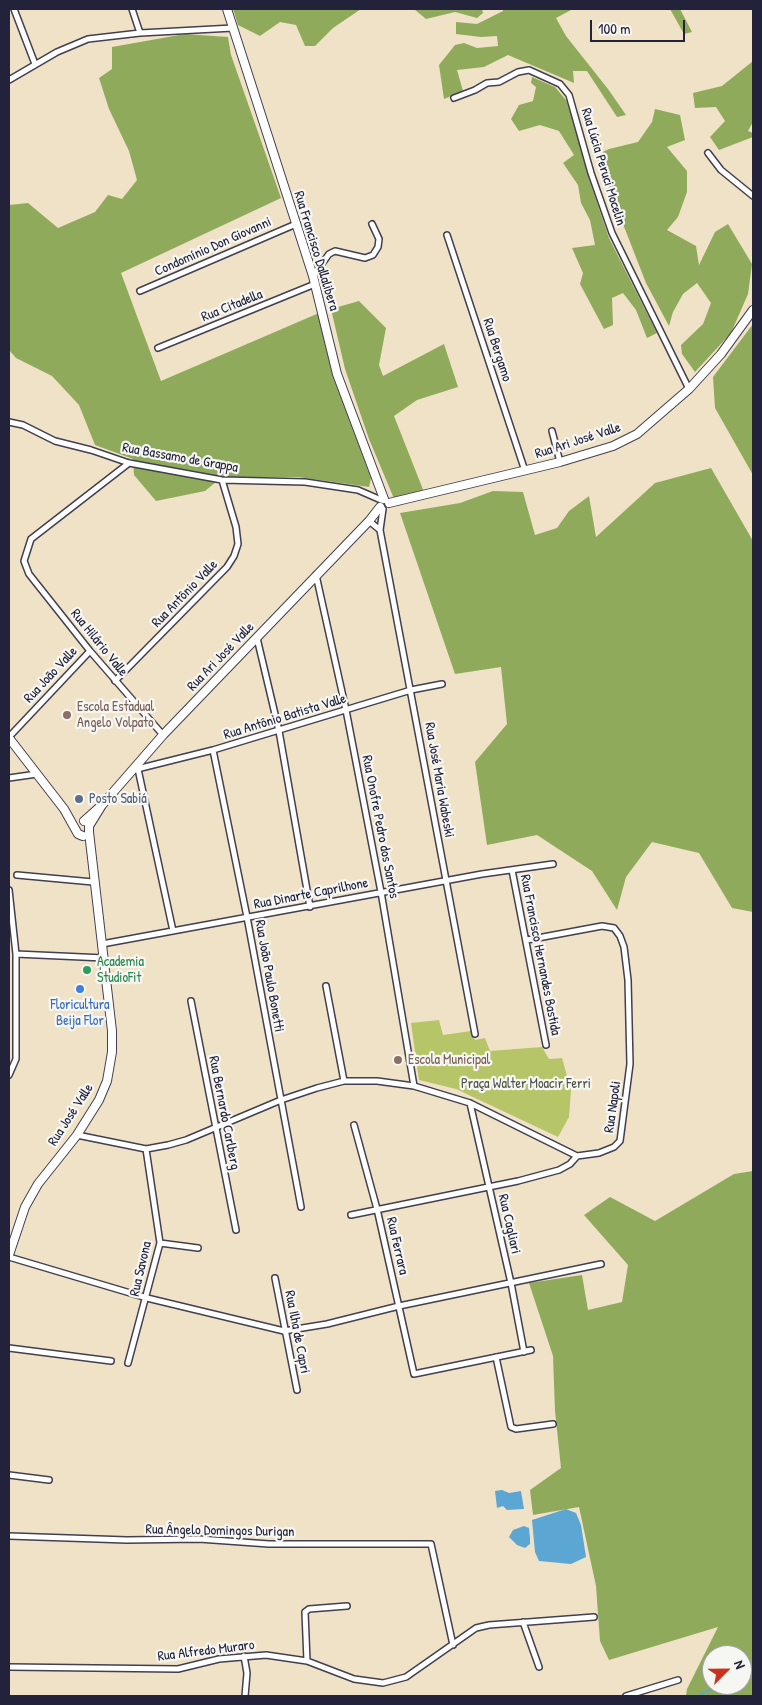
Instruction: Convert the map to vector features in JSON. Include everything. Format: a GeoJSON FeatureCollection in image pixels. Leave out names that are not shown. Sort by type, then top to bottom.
{"type":"FeatureCollection","features":[{"type":"Feature","properties":{"kind":"street"},"geometry":{"type":"LineString","coordinates":[[14,9],[35,64]]}},
{"type":"Feature","properties":{"kind":"street"},"geometry":{"type":"LineString","coordinates":[[132,9],[140,33]]}},
{"type":"Feature","properties":{"kind":"street","name":"Rua Francisco Dallalibera"},"geometry":{"type":"LineString","coordinates":[[227,9],[314,280],[337,374],[380,488],[382,502]]}},
{"type":"Feature","properties":{"kind":"street"},"geometry":{"type":"LineString","coordinates":[[9,80],[57,52],[88,40],[140,33],[233,28]]}},
{"type":"Feature","properties":{"kind":"street","name":"Rua Lúcia Peruci Mocelin"},"geometry":{"type":"LineString","coordinates":[[454,98],[487,83],[499,82],[518,72],[529,70],[560,84],[569,94],[591,174],[612,233],[689,389]]}},
{"type":"Feature","properties":{"kind":"street"},"geometry":{"type":"LineString","coordinates":[[708,154],[721,170],[753,196]]}},
{"type":"Feature","properties":{"kind":"street","name":"Condomínio Don Giovanni"},"geometry":{"type":"LineString","coordinates":[[140,291],[296,224]]}},
{"type":"Feature","properties":{"kind":"street"},"geometry":{"type":"LineString","coordinates":[[314,280],[329,254],[335,251],[365,258],[373,255],[378,247],[379,239],[372,224]]}},
{"type":"Feature","properties":{"kind":"street","name":"Rua Bergamo"},"geometry":{"type":"LineString","coordinates":[[448,235],[526,471]]}},
{"type":"Feature","properties":{"kind":"street","name":"Rua Citadella"},"geometry":{"type":"LineString","coordinates":[[158,348],[314,280]]}},
{"type":"Feature","properties":{"kind":"street","name":"Rua Ari José Valle"},"geometry":{"type":"LineString","coordinates":[[83,828],[136,770],[163,735],[369,521],[382,502],[526,471],[613,446],[636,434],[689,389],[726,347],[753,310]]}},
{"type":"Feature","properties":{"kind":"street","name":"Rua Bassamo de Grappa"},"geometry":{"type":"LineString","coordinates":[[9,422],[23,425],[55,441],[91,450],[129,463],[222,480],[305,482],[358,490],[382,502]]}},
{"type":"Feature","properties":{"kind":"street"},"geometry":{"type":"LineString","coordinates":[[552,431],[560,462]]}},
{"type":"Feature","properties":{"kind":"street","name":"Rua Hilário Valle"},"geometry":{"type":"LineString","coordinates":[[129,463],[30,539],[24,561],[29,574],[90,651],[163,735]]}},
{"type":"Feature","properties":{"kind":"street","name":"Rua Antônio Valle"},"geometry":{"type":"LineString","coordinates":[[116,681],[214,581],[234,556],[238,544],[236,527],[222,480]]}},
{"type":"Feature","properties":{"kind":"street","name":"Rua José Maria Wabeski"},"geometry":{"type":"LineString","coordinates":[[382,502],[380,530],[475,1034]]}},
{"type":"Feature","properties":{"kind":"street"},"geometry":{"type":"LineString","coordinates":[[369,521],[380,530]]}},
{"type":"Feature","properties":{"kind":"street","name":"Rua Onofre Pedro dos Santos"},"geometry":{"type":"LineString","coordinates":[[316,574],[346,710],[381,892],[414,1086]]}},
{"type":"Feature","properties":{"kind":"street"},"geometry":{"type":"LineString","coordinates":[[257,638],[279,732],[310,907]]}},
{"type":"Feature","properties":{"kind":"street","name":"Rua João Valle"},"geometry":{"type":"LineString","coordinates":[[9,738],[90,651]]}},
{"type":"Feature","properties":{"kind":"street","name":"Rua Antônio Batista Valle"},"geometry":{"type":"LineString","coordinates":[[136,770],[279,732],[411,690],[442,684]]}},
{"type":"Feature","properties":{"kind":"street","name":"Rua José Valle"},"geometry":{"type":"LineString","coordinates":[[9,738],[64,809],[83,828],[91,858],[104,958],[112,1052],[107,1081],[99,1100],[77,1135],[38,1184],[25,1207],[9,1256]]}},
{"type":"Feature","properties":{"kind":"street","name":"Rua João Paulo Bonetti"},"geometry":{"type":"LineString","coordinates":[[213,750],[247,917],[301,1207]]}},
{"type":"Feature","properties":{"kind":"street"},"geometry":{"type":"LineString","coordinates":[[136,770],[173,931]]}},
{"type":"Feature","properties":{"kind":"street"},"geometry":{"type":"LineString","coordinates":[[9,778],[38,774]]}},
{"type":"Feature","properties":{"kind":"street","name":"Rua Dinarte Caprilhone"},"geometry":{"type":"LineString","coordinates":[[102,944],[310,907],[381,892],[554,864]]}},
{"type":"Feature","properties":{"kind":"street","name":"Rua Francisco Hernandes Bastida"},"geometry":{"type":"LineString","coordinates":[[512,870],[546,1045]]}},
{"type":"Feature","properties":{"kind":"street"},"geometry":{"type":"LineString","coordinates":[[17,875],[93,882]]}},
{"type":"Feature","properties":{"kind":"street"},"geometry":{"type":"LineString","coordinates":[[9,890],[16,954],[16,1060],[9,1075]]}},
{"type":"Feature","properties":{"kind":"street","name":"Rua Napoli"},"geometry":{"type":"LineString","coordinates":[[351,1215],[518,1181],[559,1170],[577,1156],[599,1153],[614,1147],[620,1141],[630,1064],[628,980],[624,947],[614,928],[602,926],[527,940]]}},
{"type":"Feature","properties":{"kind":"street"},"geometry":{"type":"LineString","coordinates":[[16,954],[104,958]]}},
{"type":"Feature","properties":{"kind":"street"},"geometry":{"type":"LineString","coordinates":[[326,986],[344,1081]]}},
{"type":"Feature","properties":{"kind":"street"},"geometry":{"type":"LineString","coordinates":[[9,998],[16,1000]]}},
{"type":"Feature","properties":{"kind":"street","name":"Rua Bernardo Carlberg"},"geometry":{"type":"LineString","coordinates":[[191,1001],[214,1128],[236,1230]]}},
{"type":"Feature","properties":{"kind":"street"},"geometry":{"type":"LineString","coordinates":[[77,1135],[146,1149],[186,1140],[280,1100],[344,1081],[377,1081],[414,1086],[470,1103],[577,1156]]}},
{"type":"Feature","properties":{"kind":"street","name":"Rua Cagliari"},"geometry":{"type":"LineString","coordinates":[[470,1103],[511,1283],[524,1352]]}},
{"type":"Feature","properties":{"kind":"street","name":"Rua Ferrara"},"geometry":{"type":"LineString","coordinates":[[354,1125],[378,1209],[414,1374],[496,1357]]}},
{"type":"Feature","properties":{"kind":"street","name":"Rua Savona"},"geometry":{"type":"LineString","coordinates":[[128,1364],[160,1243],[146,1149]]}},
{"type":"Feature","properties":{"kind":"street"},"geometry":{"type":"LineString","coordinates":[[160,1243],[198,1248]]}},
{"type":"Feature","properties":{"kind":"street"},"geometry":{"type":"LineString","coordinates":[[9,1256],[147,1298],[284,1331],[327,1324],[399,1306],[601,1264]]}},
{"type":"Feature","properties":{"kind":"street","name":"Rua Ilha de Capri"},"geometry":{"type":"LineString","coordinates":[[275,1278],[297,1390]]}},
{"type":"Feature","properties":{"kind":"street"},"geometry":{"type":"LineString","coordinates":[[9,1348],[111,1360]]}},
{"type":"Feature","properties":{"kind":"street"},"geometry":{"type":"LineString","coordinates":[[530,1350],[496,1357],[511,1427],[516,1429],[552,1424]]}},
{"type":"Feature","properties":{"kind":"street"},"geometry":{"type":"LineString","coordinates":[[9,1475],[49,1480]]}},
{"type":"Feature","properties":{"kind":"street","name":"Rua Ângelo Domingos Durigan"},"geometry":{"type":"LineString","coordinates":[[9,1536],[118,1540],[199,1539],[269,1544],[431,1544],[453,1645]]}},
{"type":"Feature","properties":{"kind":"street"},"geometry":{"type":"LineString","coordinates":[[307,1661],[304,1612],[309,1609],[347,1606]]}},
{"type":"Feature","properties":{"kind":"street","name":"Rua Alfredo Muraro"},"geometry":{"type":"LineString","coordinates":[[9,1668],[178,1669],[219,1659],[244,1656],[279,1656],[307,1661],[354,1679],[383,1683],[406,1677],[476,1628],[523,1622],[594,1617]]}},
{"type":"Feature","properties":{"kind":"street"},"geometry":{"type":"LineString","coordinates":[[523,1622],[539,1667]]}},
{"type":"Feature","properties":{"kind":"street"},"geometry":{"type":"LineString","coordinates":[[244,1656],[247,1672],[245,1696]]}},
{"type":"Feature","properties":{"kind":"street"},"geometry":{"type":"LineString","coordinates":[[626,1696],[678,1680]]}},
{"type":"Feature","properties":{"kind":"green space"},"geometry":{"type":"Polygon","coordinates":[[[233,9],[361,9],[333,28],[315,46],[305,46],[296,25],[280,22],[260,36],[238,25],[233,9]]]}},
{"type":"Feature","properties":{"kind":"green space"},"geometry":{"type":"Polygon","coordinates":[[[414,9],[482,9],[483,13],[477,18],[455,12],[426,19],[414,9]]]}},
{"type":"Feature","properties":{"kind":"green space"},"geometry":{"type":"Polygon","coordinates":[[[503,9],[573,9],[556,18],[566,36],[626,115],[617,117],[587,71],[573,71],[574,83],[508,55],[484,67],[457,70],[463,91],[444,99],[439,65],[455,45],[464,43],[477,48],[498,46],[497,36],[481,37],[456,34],[456,22],[477,24],[503,11],[503,9]]]}},
{"type":"Feature","properties":{"kind":"green space"},"geometry":{"type":"Polygon","coordinates":[[[670,9],[680,9],[692,32],[684,34],[670,9]]]}},
{"type":"Feature","properties":{"kind":"green space"},"geometry":{"type":"Polygon","coordinates":[[[185,34],[228,37],[231,55],[281,198],[121,273],[161,381],[319,313],[331,368],[371,478],[369,487],[298,477],[222,477],[205,491],[156,501],[134,475],[133,459],[95,445],[79,405],[52,376],[16,358],[9,350],[9,205],[28,203],[58,228],[95,212],[108,195],[122,199],[137,180],[129,151],[109,109],[99,78],[112,69],[112,47],[185,34]]]}},
{"type":"Feature","properties":{"kind":"green space"},"geometry":{"type":"Polygon","coordinates":[[[753,61],[753,122],[748,131],[753,133],[753,137],[719,150],[710,137],[725,121],[716,107],[695,108],[693,93],[722,86],[753,61]]]}},
{"type":"Feature","properties":{"kind":"green space"},"geometry":{"type":"Polygon","coordinates":[[[532,77],[555,87],[566,100],[579,138],[589,179],[609,238],[657,333],[647,338],[636,310],[623,293],[612,298],[613,325],[604,329],[580,284],[583,273],[572,248],[595,245],[590,220],[581,203],[578,185],[563,163],[574,155],[559,131],[540,125],[519,131],[511,119],[519,105],[533,101],[536,87],[531,83],[532,77]]]}},
{"type":"Feature","properties":{"kind":"green space"},"geometry":{"type":"Polygon","coordinates":[[[655,109],[680,115],[685,140],[667,147],[687,171],[687,192],[678,217],[667,230],[696,246],[699,265],[715,232],[728,224],[752,264],[748,294],[731,333],[695,372],[682,354],[681,345],[703,324],[711,303],[697,283],[683,294],[673,312],[669,326],[646,283],[596,155],[609,149],[638,142],[652,122],[655,109]]]}},
{"type":"Feature","properties":{"kind":"green space"},"geometry":{"type":"Polygon","coordinates":[[[359,301],[386,328],[379,365],[383,376],[444,344],[458,387],[417,400],[394,416],[424,492],[395,501],[369,439],[345,369],[331,309],[359,301]]]}},
{"type":"Feature","properties":{"kind":"green space"},"geometry":{"type":"Polygon","coordinates":[[[753,324],[753,475],[715,408],[713,377],[753,324]]]}},
{"type":"Feature","properties":{"kind":"green space"},"geometry":{"type":"Polygon","coordinates":[[[711,468],[753,541],[753,912],[732,908],[699,853],[652,842],[626,877],[617,910],[592,871],[537,835],[487,845],[475,762],[507,724],[501,667],[455,674],[400,513],[460,503],[493,491],[523,492],[535,535],[557,528],[569,511],[589,496],[596,537],[655,483],[711,468]]]}},
{"type":"Feature","properties":{"kind":"green space","name":"Praça Walter Moacir Ferri"},"geometry":{"type":"Polygon","coordinates":[[[439,1020],[443,1035],[471,1031],[475,1040],[485,1038],[490,1051],[542,1047],[549,1059],[562,1058],[571,1090],[569,1117],[558,1137],[456,1089],[419,1080],[411,1023],[439,1020]]]}},
{"type":"Feature","properties":{"kind":"green space"},"geometry":{"type":"Polygon","coordinates":[[[753,1171],[753,1696],[686,1696],[687,1689],[702,1659],[702,1695],[752,1695],[752,1645],[709,1645],[718,1627],[609,1660],[600,1641],[596,1586],[579,1507],[533,1515],[530,1490],[561,1468],[555,1411],[553,1356],[529,1283],[582,1275],[588,1310],[622,1302],[628,1265],[584,1215],[610,1197],[655,1221],[734,1174],[753,1171]]]}},
{"type":"Feature","properties":{"kind":"water"},"geometry":{"type":"Polygon","coordinates":[[[502,1490],[509,1493],[521,1491],[524,1509],[507,1510],[503,1506],[497,1508],[495,1491],[502,1490]]]}},
{"type":"Feature","properties":{"kind":"water"},"geometry":{"type":"Polygon","coordinates":[[[566,1509],[576,1513],[581,1525],[586,1557],[571,1564],[539,1561],[535,1552],[532,1520],[566,1509]]]}},
{"type":"Feature","properties":{"kind":"water"},"geometry":{"type":"Polygon","coordinates":[[[524,1526],[529,1528],[530,1538],[530,1544],[525,1548],[517,1545],[509,1537],[513,1530],[524,1526]]]}},
{"type":"Feature","properties":{"kind":"place","name":"Escola Estadual Angelo Volpato"},"geometry":{"type":"Point","coordinates":[67,715]}},
{"type":"Feature","properties":{"kind":"place","name":"Posto Sabiá"},"geometry":{"type":"Point","coordinates":[79,799]}},
{"type":"Feature","properties":{"kind":"place","name":"Academia StudioFit"},"geometry":{"type":"Point","coordinates":[87,970]}},
{"type":"Feature","properties":{"kind":"place","name":"Floricultura Beija Flor"},"geometry":{"type":"Point","coordinates":[80,989]}},
{"type":"Feature","properties":{"kind":"place","name":"Escola Municipal"},"geometry":{"type":"Point","coordinates":[398,1060]}}]}
